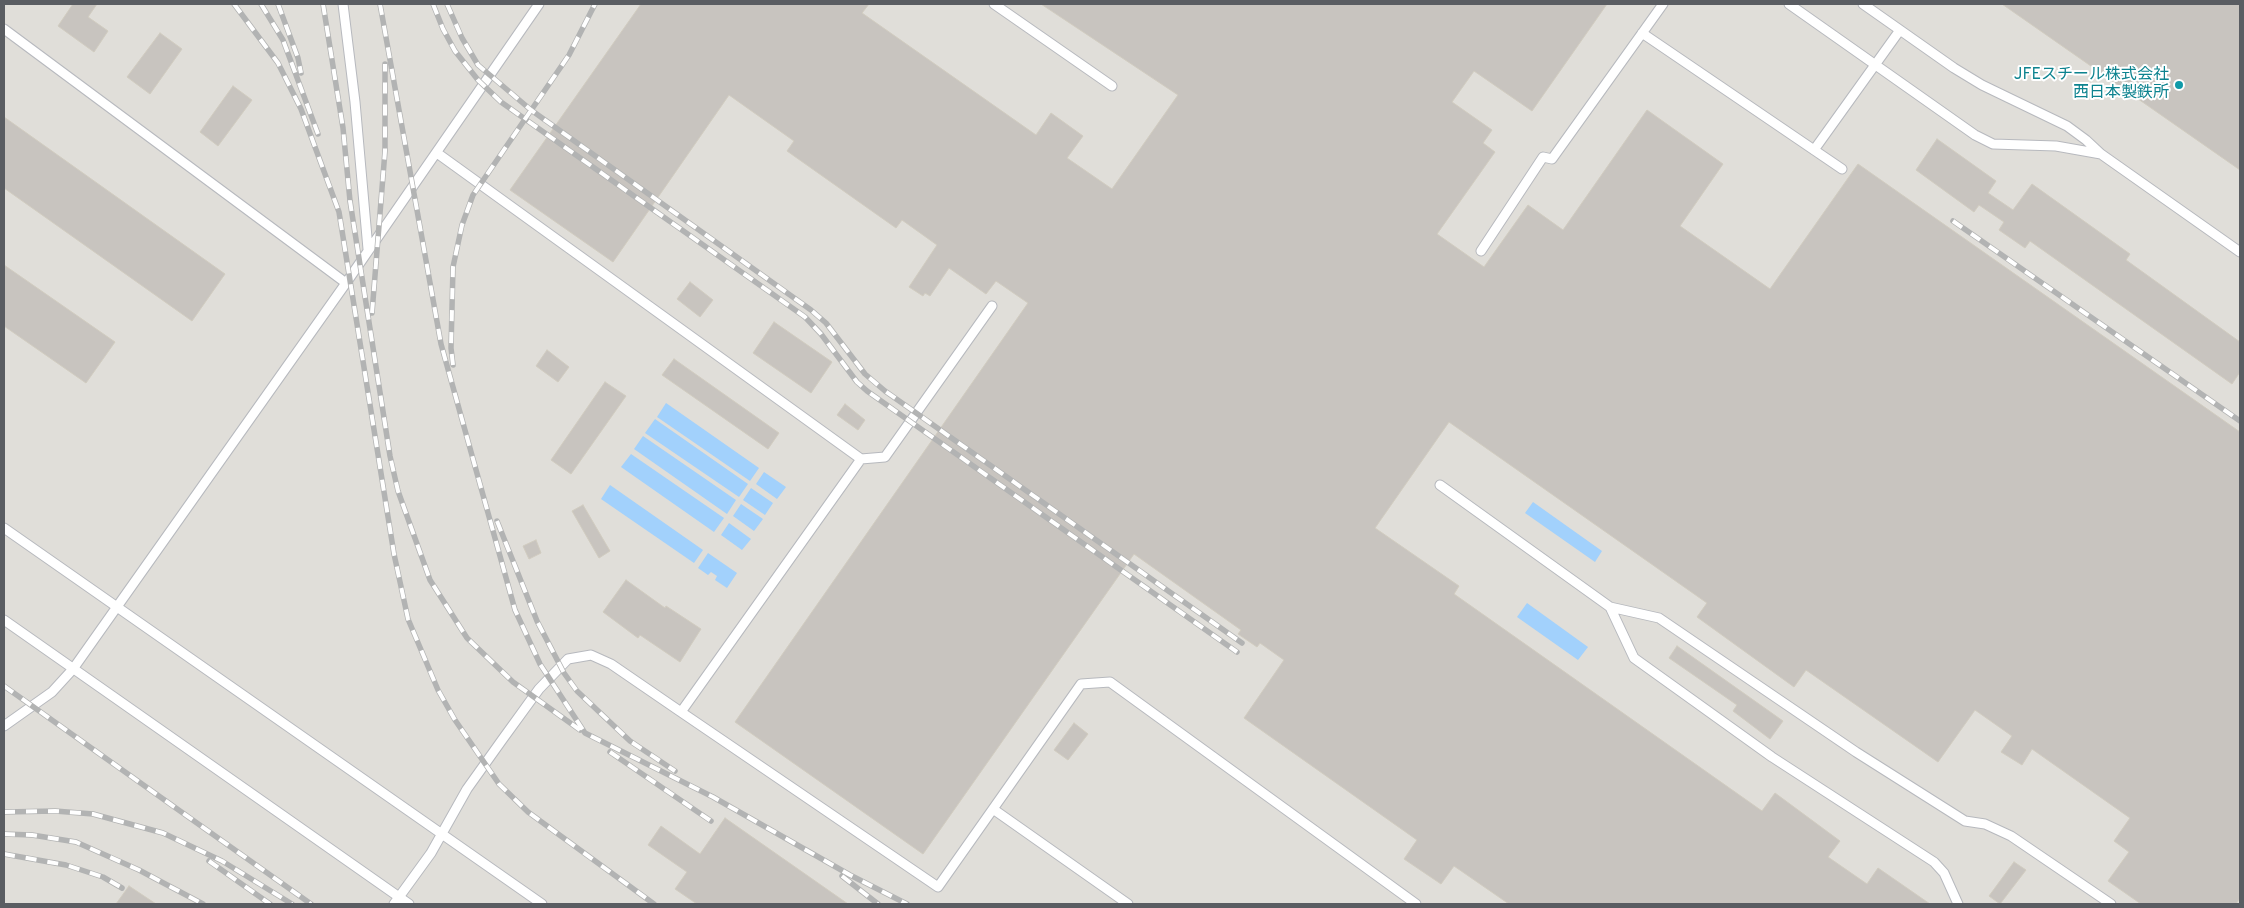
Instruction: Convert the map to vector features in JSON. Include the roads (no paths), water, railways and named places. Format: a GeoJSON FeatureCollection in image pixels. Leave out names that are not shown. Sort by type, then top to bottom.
{"type":"FeatureCollection","features":[{"type":"Feature","properties":{"kind":"lane"},"geometry":{"type":"LineString","coordinates":[[343,4],[355,102],[368,249]]}},
{"type":"Feature","properties":{"kind":"lane"},"geometry":{"type":"LineString","coordinates":[[4,726],[52,692],[73,669],[118,608],[346,283],[539,4]]}},
{"type":"Feature","properties":{"kind":"lane"},"geometry":{"type":"LineString","coordinates":[[994,4],[1112,86]]}},
{"type":"Feature","properties":{"kind":"lane"},"geometry":{"type":"LineString","coordinates":[[1481,250],[1544,158],[1552,159],[1662,4]]}},
{"type":"Feature","properties":{"kind":"lane"},"geometry":{"type":"LineString","coordinates":[[1789,4],[1975,135],[1993,144],[2056,146],[2101,154]]}},
{"type":"Feature","properties":{"kind":"lane"},"geometry":{"type":"LineString","coordinates":[[1863,4],[1954,68],[1982,85],[2067,126],[2101,154],[2240,252]]}},
{"type":"Feature","properties":{"kind":"lane"},"geometry":{"type":"LineString","coordinates":[[4,29],[346,283]]}},
{"type":"Feature","properties":{"kind":"lane"},"geometry":{"type":"LineString","coordinates":[[1814,150],[1900,30]]}},
{"type":"Feature","properties":{"kind":"lane"},"geometry":{"type":"LineString","coordinates":[[1642,32],[1842,170]]}},
{"type":"Feature","properties":{"kind":"lane"},"geometry":{"type":"LineString","coordinates":[[437,153],[861,459],[885,457],[992,306]]}},
{"type":"Feature","properties":{"kind":"lane"},"geometry":{"type":"LineString","coordinates":[[680,712],[861,459]]}},
{"type":"Feature","properties":{"kind":"lane"},"geometry":{"type":"LineString","coordinates":[[1440,485],[1610,607],[1659,618],[1856,752],[1965,821],[1985,824],[2012,836],[2111,904]]}},
{"type":"Feature","properties":{"kind":"lane"},"geometry":{"type":"LineString","coordinates":[[4,528],[542,904]]}},
{"type":"Feature","properties":{"kind":"lane"},"geometry":{"type":"LineString","coordinates":[[1610,607],[1634,658],[1772,757],[1934,862],[1944,874],[1958,904]]}},
{"type":"Feature","properties":{"kind":"lane"},"geometry":{"type":"LineString","coordinates":[[4,620],[397,901],[408,904]]}},
{"type":"Feature","properties":{"kind":"lane"},"geometry":{"type":"LineString","coordinates":[[397,901],[431,853],[468,789],[539,689],[568,659],[591,655],[611,664],[938,887],[1082,684],[1110,682],[1416,904]]}},
{"type":"Feature","properties":{"kind":"lane"},"geometry":{"type":"LineString","coordinates":[[993,809],[1128,904]]}},
{"type":"Feature","properties":{"kind":"water"},"geometry":{"type":"Polygon","coordinates":[[[666,403],[759,468],[750,481],[657,417],[666,403]]]}},
{"type":"Feature","properties":{"kind":"water"},"geometry":{"type":"Polygon","coordinates":[[[655,419],[748,484],[739,497],[645,433],[655,419]]]}},
{"type":"Feature","properties":{"kind":"water"},"geometry":{"type":"Polygon","coordinates":[[[643,436],[736,500],[727,514],[634,449],[643,436]]]}},
{"type":"Feature","properties":{"kind":"water"},"geometry":{"type":"Polygon","coordinates":[[[631,454],[724,518],[714,532],[621,467],[631,454]]]}},
{"type":"Feature","properties":{"kind":"water"},"geometry":{"type":"Polygon","coordinates":[[[764,472],[786,487],[777,499],[756,484],[764,472]]]}},
{"type":"Feature","properties":{"kind":"water"},"geometry":{"type":"Polygon","coordinates":[[[610,485],[703,550],[694,563],[601,499],[610,485]]]}},
{"type":"Feature","properties":{"kind":"water"},"geometry":{"type":"Polygon","coordinates":[[[751,488],[773,503],[765,515],[743,500],[751,488]]]}},
{"type":"Feature","properties":{"kind":"water"},"geometry":{"type":"Polygon","coordinates":[[[1533,502],[1602,551],[1595,562],[1525,513],[1533,502]]]}},
{"type":"Feature","properties":{"kind":"water"},"geometry":{"type":"Polygon","coordinates":[[[741,504],[763,519],[754,531],[733,516],[741,504]]]}},
{"type":"Feature","properties":{"kind":"water"},"geometry":{"type":"Polygon","coordinates":[[[729,523],[751,539],[742,550],[721,535],[729,523]]]}},
{"type":"Feature","properties":{"kind":"water"},"geometry":{"type":"Polygon","coordinates":[[[708,553],[737,573],[727,588],[715,580],[717,576],[711,572],[708,575],[698,568],[708,553]]]}},
{"type":"Feature","properties":{"kind":"water"},"geometry":{"type":"Polygon","coordinates":[[[1527,603],[1588,647],[1578,660],[1517,617],[1527,603]]]}},
{"type":"Feature","properties":{"kind":"railway"},"geometry":{"type":"LineString","coordinates":[[234,4],[278,63],[301,109],[339,212],[394,554],[408,619],[438,690],[455,720],[499,784],[528,812],[654,904]]}},
{"type":"Feature","properties":{"kind":"railway"},"geometry":{"type":"LineString","coordinates":[[261,4],[283,40],[318,134]]}},
{"type":"Feature","properties":{"kind":"railway"},"geometry":{"type":"LineString","coordinates":[[278,4],[298,58],[301,73]]}},
{"type":"Feature","properties":{"kind":"railway"},"geometry":{"type":"LineString","coordinates":[[323,4],[343,128],[350,201],[390,456],[398,491],[430,580],[467,638],[513,682],[580,730]]}},
{"type":"Feature","properties":{"kind":"railway"},"geometry":{"type":"LineString","coordinates":[[380,4],[441,344],[515,610],[540,664],[585,733],[713,797],[850,875],[907,904]]}},
{"type":"Feature","properties":{"kind":"railway"},"geometry":{"type":"LineString","coordinates":[[433,4],[443,29],[455,51],[478,80],[501,102],[805,317],[821,334],[857,382],[867,391],[1237,652]]}},
{"type":"Feature","properties":{"kind":"railway"},"geometry":{"type":"LineString","coordinates":[[447,4],[462,38],[478,65],[531,110],[811,310],[826,323],[865,374],[885,391],[1242,643]]}},
{"type":"Feature","properties":{"kind":"railway"},"geometry":{"type":"LineString","coordinates":[[453,365],[451,348],[453,267],[462,225],[473,195],[569,55],[595,4]]}},
{"type":"Feature","properties":{"kind":"railway"},"geometry":{"type":"LineString","coordinates":[[372,313],[385,151],[385,64]]}},
{"type":"Feature","properties":{"kind":"railway"},"geometry":{"type":"LineString","coordinates":[[1953,221],[2240,421]]}},
{"type":"Feature","properties":{"kind":"railway"},"geometry":{"type":"LineString","coordinates":[[497,521],[537,621],[564,673],[577,691],[630,741],[675,771]]}},
{"type":"Feature","properties":{"kind":"railway"},"geometry":{"type":"LineString","coordinates":[[4,686],[311,904]]}},
{"type":"Feature","properties":{"kind":"railway"},"geometry":{"type":"LineString","coordinates":[[610,752],[711,821]]}},
{"type":"Feature","properties":{"kind":"railway"},"geometry":{"type":"LineString","coordinates":[[4,812],[55,811],[93,814],[163,833],[222,861],[292,904]]}},
{"type":"Feature","properties":{"kind":"railway"},"geometry":{"type":"LineString","coordinates":[[4,834],[32,835],[76,842],[139,870],[203,904]]}},
{"type":"Feature","properties":{"kind":"railway"},"geometry":{"type":"LineString","coordinates":[[4,854],[66,865],[103,877],[122,888]]}},
{"type":"Feature","properties":{"kind":"railway"},"geometry":{"type":"LineString","coordinates":[[209,861],[270,904]]}},
{"type":"Feature","properties":{"kind":"railway"},"geometry":{"type":"LineString","coordinates":[[842,876],[878,904]]}},
{"type":"Feature","properties":{"kind":"place","name":"JFEスチール株式会社 西日本製鉄所"},"geometry":{"type":"Point","coordinates":[2179,85]}}]}
